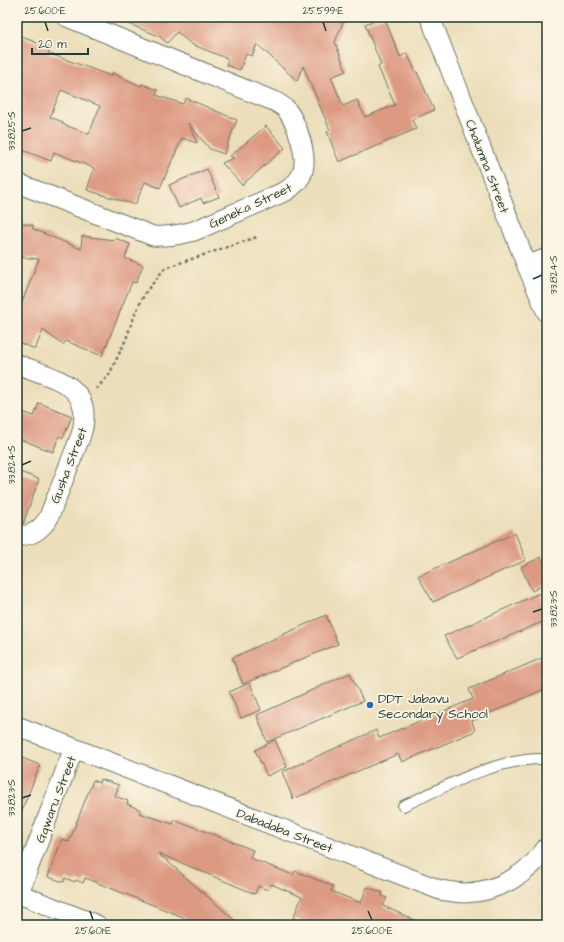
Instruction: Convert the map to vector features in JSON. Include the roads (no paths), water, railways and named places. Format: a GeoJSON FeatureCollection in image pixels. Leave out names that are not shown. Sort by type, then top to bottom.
{"type":"FeatureCollection","features":[{"type":"Feature","properties":{"kind":"street","name":"Geneka Street"},"geometry":{"type":"LineString","coordinates":[[17,183],[153,236],[168,237],[194,231],[286,191],[296,184],[302,175],[304,163],[303,148],[286,109],[276,102],[67,17]]}},
{"type":"Feature","properties":{"kind":"street","name":"Chalumna Street"},"geometry":{"type":"LineString","coordinates":[[430,17],[527,266],[547,313]]}},
{"type":"Feature","properties":{"kind":"street"},"geometry":{"type":"LineString","coordinates":[[527,266],[547,258]]}},
{"type":"Feature","properties":{"kind":"street","name":"Gusha Street"},"geometry":{"type":"LineString","coordinates":[[17,364],[65,383],[76,391],[85,411],[85,423],[81,435],[48,519],[34,534],[17,536]]}},
{"type":"Feature","properties":{"kind":"street","name":"Dabadaba Street"},"geometry":{"type":"LineString","coordinates":[[17,726],[440,890],[464,893],[499,885],[516,877],[530,867],[541,856],[547,847]]}},
{"type":"Feature","properties":{"kind":"street","name":"Gqwaru Street"},"geometry":{"type":"LineString","coordinates":[[74,748],[18,896],[97,925]]}},
{"type":"Feature","properties":{"kind":"lane"},"geometry":{"type":"LineString","coordinates":[[403,806],[483,771],[516,761],[547,759]]}},
{"type":"Feature","properties":{"kind":"place","name":"DDT Jabavu Secondary School"},"geometry":{"type":"Point","coordinates":[370,705]}}]}
